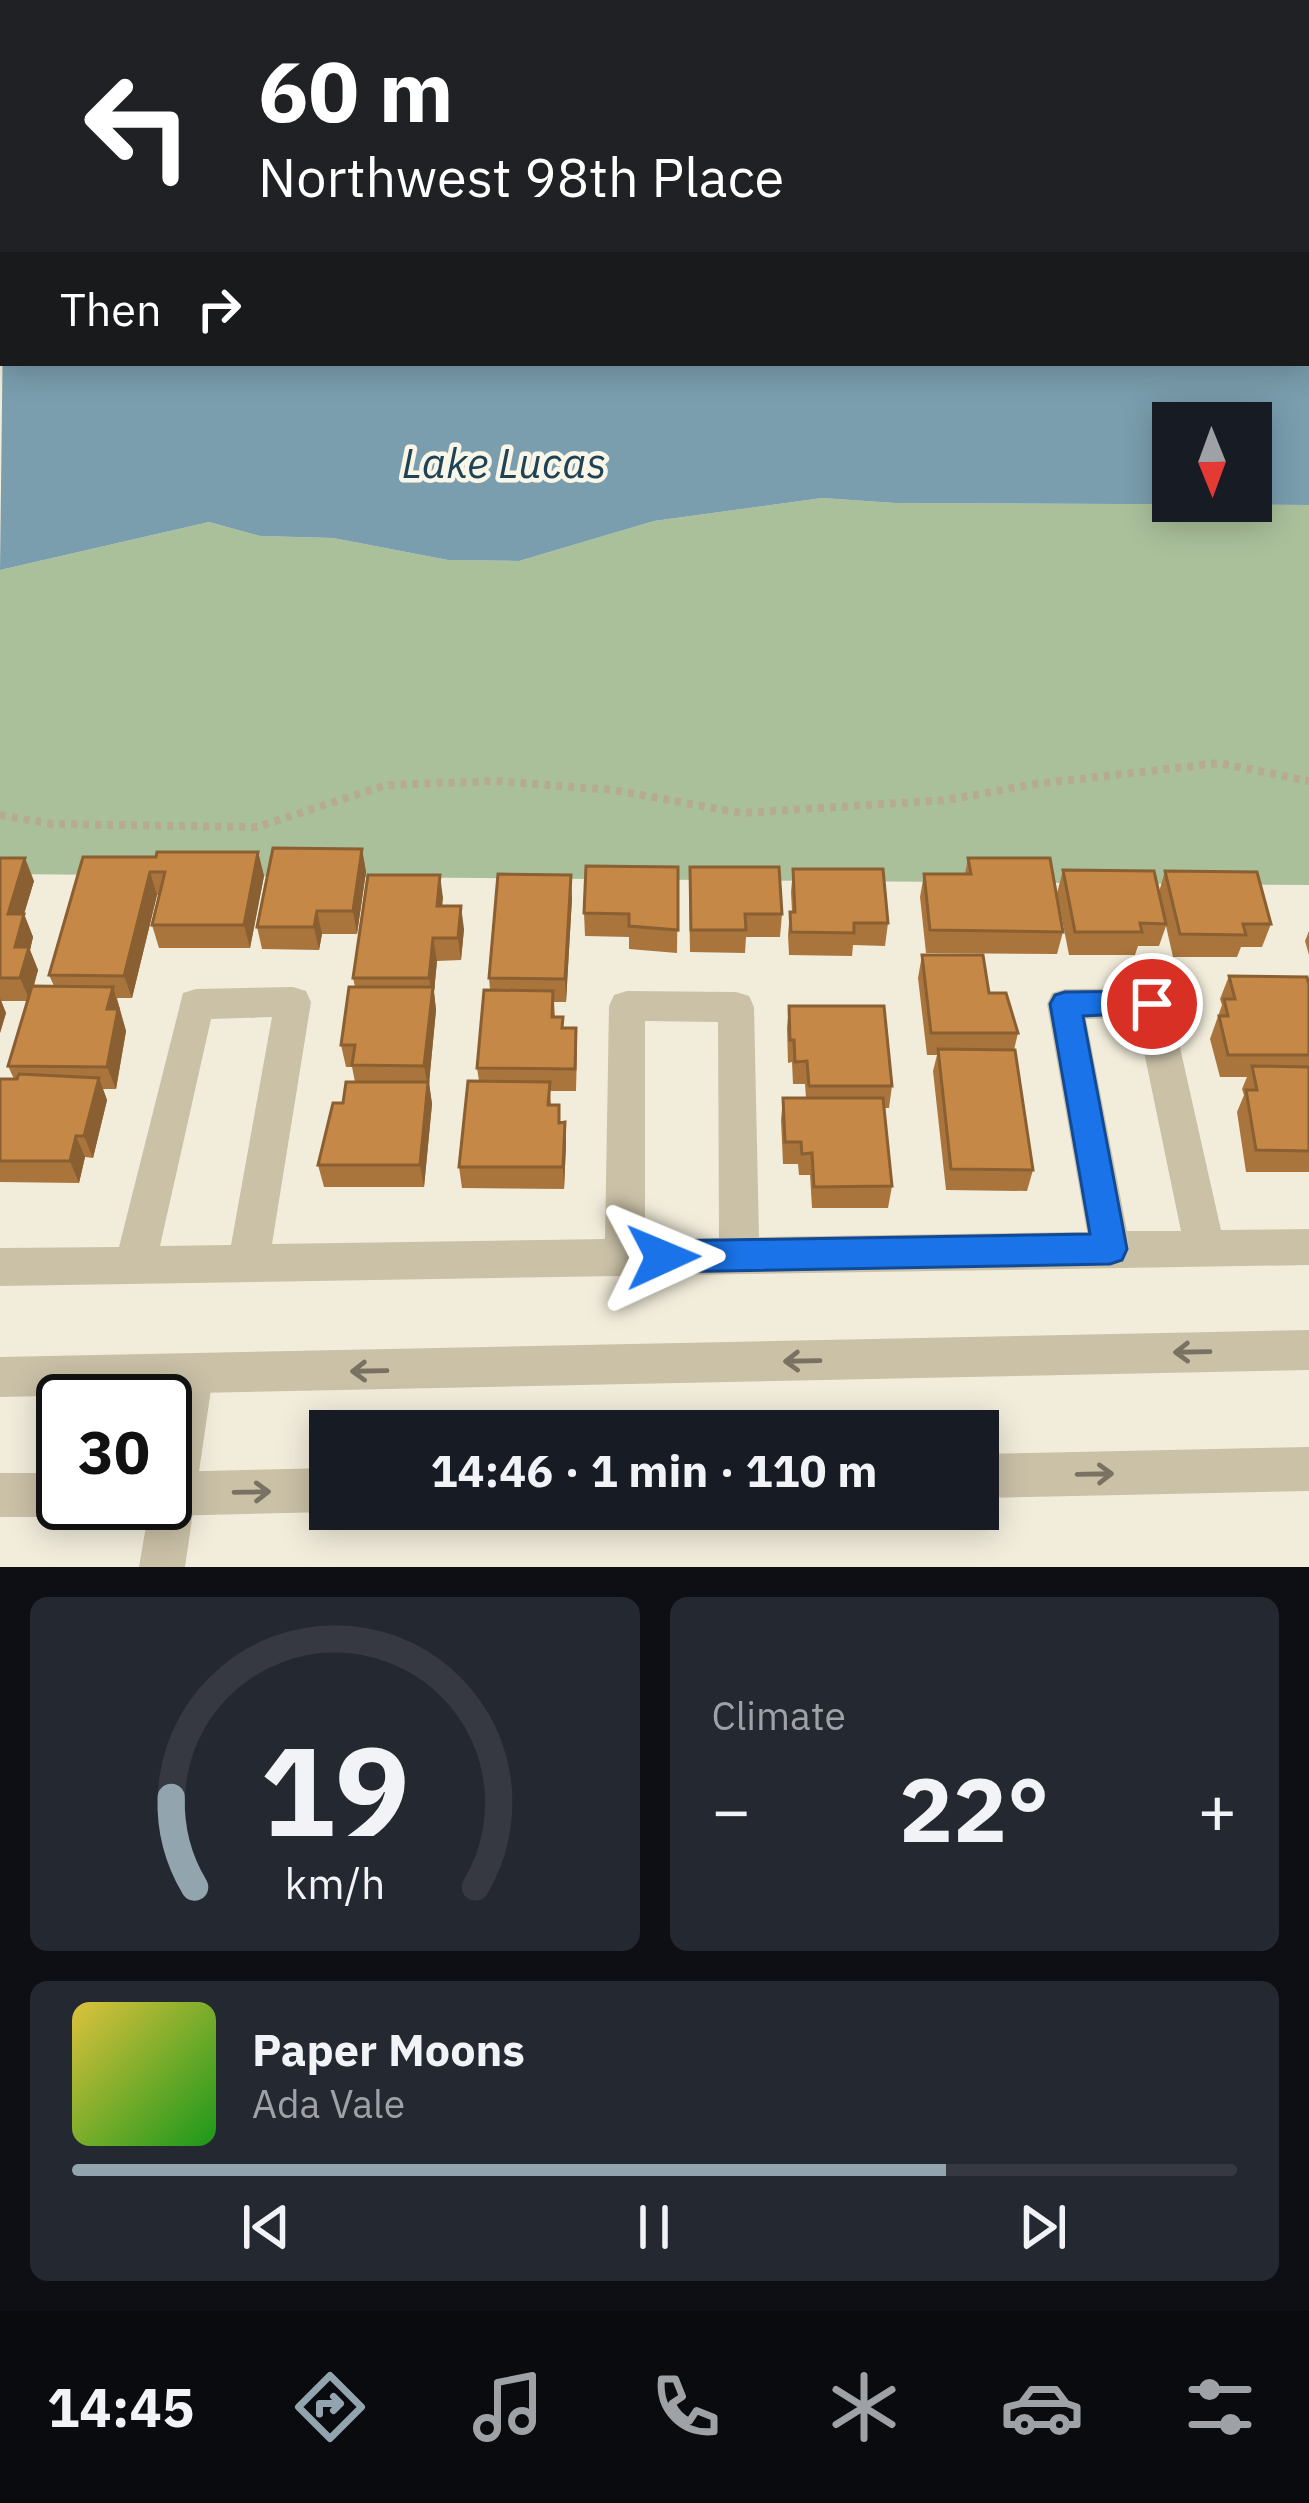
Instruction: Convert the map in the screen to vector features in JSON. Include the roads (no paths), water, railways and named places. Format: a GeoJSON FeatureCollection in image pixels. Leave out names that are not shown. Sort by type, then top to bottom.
{"type":"FeatureCollection","features":[{"type":"Feature","properties":{"kind":"street"},"geometry":{"type":"LineString","coordinates":[[135,1266],[196,1004],[293,1002],[248,1264]]}},
{"type":"Feature","properties":{"kind":"street"},"geometry":{"type":"LineString","coordinates":[[1110,1249],[1065,1004],[1152,1004],[1205,1248]]}},
{"type":"Feature","properties":{"kind":"street"},"geometry":{"type":"LineString","coordinates":[[625,1257],[627,1006],[736,1007],[739,1255]]}},
{"type":"Feature","properties":{"kind":"street"},"geometry":{"type":"LineString","coordinates":[[0,1267],[1309,1246]]}},
{"type":"Feature","properties":{"kind":"street"},"geometry":{"type":"LineString","coordinates":[[0,1377],[1309,1350]]}},
{"type":"Feature","properties":{"kind":"street"},"geometry":{"type":"LineString","coordinates":[[192,1381],[193,1376]]}},
{"type":"Feature","properties":{"kind":"street"},"geometry":{"type":"LineString","coordinates":[[999,1476],[1309,1469]]}},
{"type":"Feature","properties":{"kind":"street"},"geometry":{"type":"LineString","coordinates":[[192,1493],[309,1490]]}},
{"type":"Feature","properties":{"kind":"street"},"geometry":{"type":"LineString","coordinates":[[0,1496],[36,1495]]}},
{"type":"Feature","properties":{"kind":"street"},"geometry":{"type":"LineString","coordinates":[[162,1567],[166,1530]]}},
{"type":"Feature","properties":{"kind":"water","name":"Lake Lucas"},"geometry":{"type":"Polygon","coordinates":[[[2,366],[1309,366],[1309,505],[1272,505],[1272,402],[1152,402],[1152,504],[895,503],[822,498],[654,521],[519,561],[448,560],[333,538],[260,536],[209,522],[0,570],[2,366]]]}}]}
